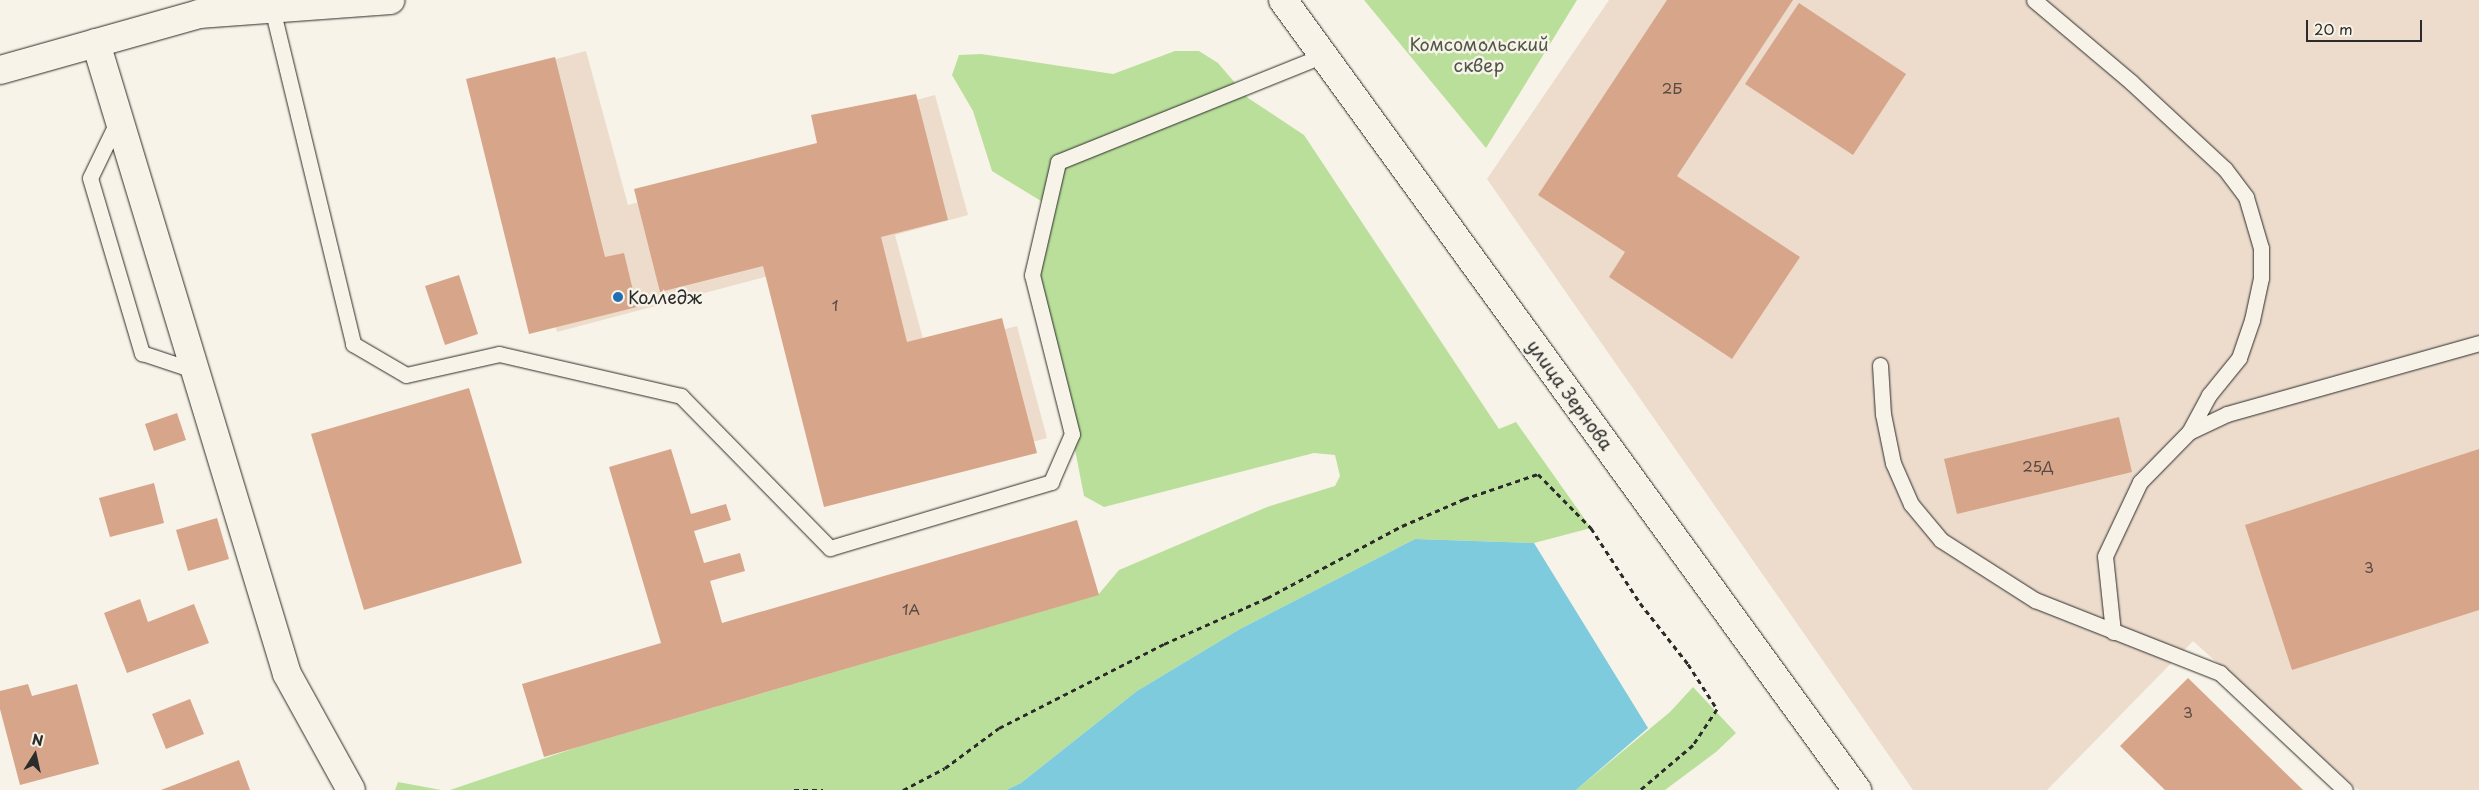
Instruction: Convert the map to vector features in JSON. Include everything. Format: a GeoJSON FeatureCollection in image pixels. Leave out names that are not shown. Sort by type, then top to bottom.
{"type":"FeatureCollection","features":[{"type":"Feature","properties":{"kind":"main road"},"geometry":{"type":"LineString","coordinates":[[0,70],[199,14],[390,0]]}},
{"type":"Feature","properties":{"kind":"main road","name":"улица Зернова"},"geometry":{"type":"LineString","coordinates":[[1282,0],[1324,55],[1858,790]]}},
{"type":"Feature","properties":{"kind":"main road"},"geometry":{"type":"LineString","coordinates":[[96,43],[287,674],[352,790]]}},
{"type":"Feature","properties":{"kind":"lane"},"geometry":{"type":"LineString","coordinates":[[2034,0],[2131,82],[2225,169],[2246,197],[2261,248],[2261,278],[2252,320],[2238,358],[2210,395],[2188,432],[2140,482],[2105,556],[2113,632]]}},
{"type":"Feature","properties":{"kind":"lane"},"geometry":{"type":"LineString","coordinates":[[272,8],[353,344],[406,375],[499,354],[681,396],[830,548],[1051,482],[1072,434],[1032,275],[1058,162],[1324,55]]}},
{"type":"Feature","properties":{"kind":"lane"},"geometry":{"type":"LineString","coordinates":[[119,118],[90,178],[142,353],[196,371]]}},
{"type":"Feature","properties":{"kind":"lane"},"geometry":{"type":"LineString","coordinates":[[2188,432],[2227,414],[2479,343]]}},
{"type":"Feature","properties":{"kind":"lane"},"geometry":{"type":"LineString","coordinates":[[1880,365],[1883,414],[1893,462],[1911,504],[1941,540],[2035,600],[2220,673],[2345,790]]}},
{"type":"Feature","properties":{"kind":"path"},"geometry":{"type":"LineString","coordinates":[[904,790],[945,768],[999,728],[1164,644],[1267,598],[1402,526],[1464,499],[1538,474],[1591,528],[1717,709],[1694,745],[1640,790]]}},
{"type":"Feature","properties":{"kind":"path"},"geometry":{"type":"LineString","coordinates":[[794,790],[823,790]]}},
{"type":"Feature","properties":{"kind":"shaded area"},"geometry":{"type":"Polygon","coordinates":[[[1609,0],[2479,0],[2479,790],[2358,790],[2193,641],[2047,790],[1913,790],[1487,179],[1609,0]]]}},
{"type":"Feature","properties":{"kind":"shaded area","name":"Колледж"},"geometry":{"type":"Polygon","coordinates":[[[586,51],[628,205],[851,145],[845,119],[935,95],[968,215],[895,235],[926,350],[1017,326],[1047,438],[859,489],[799,268],[557,332],[488,77],[586,51]]]}},
{"type":"Feature","properties":{"kind":"green space","name":"Комсомольский сквер"},"geometry":{"type":"Polygon","coordinates":[[[1364,0],[1577,0],[1486,148],[1364,0]]]}},
{"type":"Feature","properties":{"kind":"green space"},"geometry":{"type":"Polygon","coordinates":[[[1175,51],[1199,51],[1218,63],[1248,98],[1304,135],[1499,429],[1516,422],[1591,528],[1534,543],[1415,539],[1240,629],[1137,691],[1021,783],[1006,790],[450,790],[578,747],[1098,595],[1119,570],[1267,507],[1335,486],[1340,476],[1335,455],[1314,453],[1104,507],[1084,496],[1072,434],[1036,315],[1046,204],[992,171],[973,111],[952,75],[959,55],[981,54],[1113,74],[1175,51]]]}},
{"type":"Feature","properties":{"kind":"green space"},"geometry":{"type":"Polygon","coordinates":[[[1693,687],[1736,733],[1716,752],[1665,790],[1576,790],[1670,712],[1693,687]]]}},
{"type":"Feature","properties":{"kind":"green space"},"geometry":{"type":"Polygon","coordinates":[[[398,782],[441,790],[395,790],[398,782]]]}},
{"type":"Feature","properties":{"kind":"water"},"geometry":{"type":"Polygon","coordinates":[[[1415,539],[1534,543],[1648,728],[1576,790],[1006,790],[1021,783],[1137,691],[1240,629],[1415,539]]]}},
{"type":"Feature","properties":{"kind":"building"},"geometry":{"type":"Polygon","coordinates":[[[1667,0],[1793,0],[1677,176],[1800,257],[1732,359],[1609,277],[1625,252],[1538,195],[1667,0]]]}},
{"type":"Feature","properties":{"kind":"building"},"geometry":{"type":"Polygon","coordinates":[[[1799,3],[1906,74],[1853,155],[1745,84],[1799,3]]]}},
{"type":"Feature","properties":{"kind":"building"},"geometry":{"type":"Polygon","coordinates":[[[555,57],[605,257],[624,253],[637,307],[529,334],[466,79],[555,57]]]}},
{"type":"Feature","properties":{"kind":"building","name":"Колледж"},"geometry":{"type":"Polygon","coordinates":[[[916,94],[948,220],[881,237],[907,342],[1002,318],[1037,453],[824,507],[763,266],[660,292],[634,189],[817,143],[811,115],[916,94]]]}},
{"type":"Feature","properties":{"kind":"building"},"geometry":{"type":"Polygon","coordinates":[[[459,275],[478,334],[445,345],[425,286],[459,275]]]}},
{"type":"Feature","properties":{"kind":"building"},"geometry":{"type":"Polygon","coordinates":[[[469,388],[522,563],[364,610],[311,434],[469,388]]]}},
{"type":"Feature","properties":{"kind":"building"},"geometry":{"type":"Polygon","coordinates":[[[177,413],[186,440],[154,451],[145,424],[177,413]]]}},
{"type":"Feature","properties":{"kind":"building"},"geometry":{"type":"Polygon","coordinates":[[[2119,417],[2132,472],[1957,514],[1944,459],[2119,417]]]}},
{"type":"Feature","properties":{"kind":"building"},"geometry":{"type":"Polygon","coordinates":[[[671,449],[691,514],[726,504],[731,520],[694,531],[704,563],[740,553],[745,571],[710,581],[722,623],[1077,520],[1099,595],[544,757],[522,684],[661,643],[609,467],[671,449]]]}},
{"type":"Feature","properties":{"kind":"building"},"geometry":{"type":"Polygon","coordinates":[[[2479,449],[2479,610],[2292,670],[2245,525],[2479,449]]]}},
{"type":"Feature","properties":{"kind":"building"},"geometry":{"type":"Polygon","coordinates":[[[154,483],[164,523],[110,537],[99,498],[154,483]]]}},
{"type":"Feature","properties":{"kind":"building"},"geometry":{"type":"Polygon","coordinates":[[[217,518],[229,559],[188,571],[176,530],[217,518]]]}},
{"type":"Feature","properties":{"kind":"building"},"geometry":{"type":"Polygon","coordinates":[[[140,599],[148,622],[194,604],[209,643],[127,673],[104,613],[140,599]]]}},
{"type":"Feature","properties":{"kind":"building"},"geometry":{"type":"Polygon","coordinates":[[[2188,678],[2303,790],[2165,790],[2120,746],[2188,678]]]}},
{"type":"Feature","properties":{"kind":"building"},"geometry":{"type":"Polygon","coordinates":[[[28,684],[32,696],[77,684],[99,764],[20,785],[0,709],[0,691],[28,684]]]}},
{"type":"Feature","properties":{"kind":"building"},"geometry":{"type":"Polygon","coordinates":[[[190,699],[204,734],[166,749],[152,714],[190,699]]]}},
{"type":"Feature","properties":{"kind":"building"},"geometry":{"type":"Polygon","coordinates":[[[239,760],[250,790],[161,790],[239,760]]]}},
{"type":"Feature","properties":{"kind":"place","name":"Колледж"},"geometry":{"type":"Point","coordinates":[618,297]}}]}
